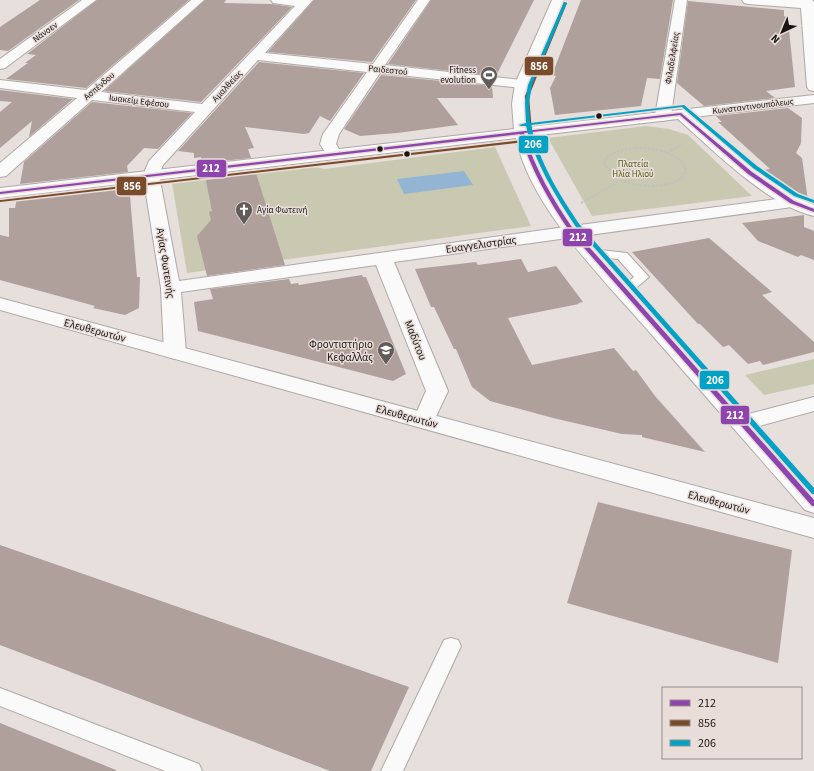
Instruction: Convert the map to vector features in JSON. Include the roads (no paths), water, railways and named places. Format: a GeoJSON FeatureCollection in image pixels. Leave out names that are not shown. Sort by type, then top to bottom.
{"type":"FeatureCollection","features":[{"type":"Feature","properties":{"kind":"street","name":"Νάνσεν"},"geometry":{"type":"LineString","coordinates":[[0,65],[90,0]]}},
{"type":"Feature","properties":{"kind":"street","name":"Ασπένδου"},"geometry":{"type":"LineString","coordinates":[[0,172],[198,0]]}},
{"type":"Feature","properties":{"kind":"street"},"geometry":{"type":"LineString","coordinates":[[277,0],[306,1]]}},
{"type":"Feature","properties":{"kind":"street"},"geometry":{"type":"LineString","coordinates":[[334,154],[328,144],[331,134],[424,0]]}},
{"type":"Feature","properties":{"kind":"street"},"geometry":{"type":"LineString","coordinates":[[558,0],[522,84],[519,95],[522,133],[530,159],[555,206],[572,231],[814,504]]}},
{"type":"Feature","properties":{"kind":"street","name":"Φιλαδελφείας"},"geometry":{"type":"LineString","coordinates":[[663,116],[681,0]]}},
{"type":"Feature","properties":{"kind":"street"},"geometry":{"type":"LineString","coordinates":[[748,0],[809,4],[814,87]]}},
{"type":"Feature","properties":{"kind":"street","name":"Αμαλθείας"},"geometry":{"type":"LineString","coordinates":[[151,175],[155,164],[306,1]]}},
{"type":"Feature","properties":{"kind":"street","name":"Ραιδεστού"},"geometry":{"type":"LineString","coordinates":[[255,56],[522,84]]}},
{"type":"Feature","properties":{"kind":"street","name":"Ιωακείμ Εφέσου"},"geometry":{"type":"LineString","coordinates":[[0,84],[206,109]]}},
{"type":"Feature","properties":{"kind":"street","name":"Κωνσταντινουπόλεως"},"geometry":{"type":"LineString","coordinates":[[0,193],[814,99]]}},
{"type":"Feature","properties":{"kind":"street"},"geometry":{"type":"LineString","coordinates":[[682,114],[750,173],[792,202],[814,211]]}},
{"type":"Feature","properties":{"kind":"street","name":"Αγίας Φωτεινής"},"geometry":{"type":"LineString","coordinates":[[151,175],[171,288],[175,352]]}},
{"type":"Feature","properties":{"kind":"street","name":"Ευαγγελιστρίας"},"geometry":{"type":"LineString","coordinates":[[171,288],[572,231],[792,202]]}},
{"type":"Feature","properties":{"kind":"street","name":"Μαδύτου"},"geometry":{"type":"LineString","coordinates":[[383,259],[437,391],[424,420]]}},
{"type":"Feature","properties":{"kind":"street","name":"Ελευθερωτών"},"geometry":{"type":"LineString","coordinates":[[0,304],[814,528]]}},
{"type":"Feature","properties":{"kind":"street"},"geometry":{"type":"LineString","coordinates":[[741,423],[814,404]]}},
{"type":"Feature","properties":{"kind":"lane"},"geometry":{"type":"LineString","coordinates":[[392,771],[451,646]]}},
{"type":"Feature","properties":{"kind":"lane"},"geometry":{"type":"LineString","coordinates":[[0,697],[191,771]]}},
{"type":"Feature","properties":{"kind":"water"},"geometry":{"type":"Polygon","coordinates":[[[464,171],[473,185],[404,194],[397,179],[464,171]]]}},
{"type":"Feature","properties":{"kind":"place","name":"Fitness evolution"},"geometry":{"type":"Point","coordinates":[489,90]}},
{"type":"Feature","properties":{"kind":"place","name":"Αγία Φωτεινή"},"geometry":{"type":"Point","coordinates":[244,225]}},
{"type":"Feature","properties":{"kind":"place","name":"Φροντιστήριο Κεφαλλάς"},"geometry":{"type":"Point","coordinates":[386,365]}},
{"type":"Feature","properties":{"kind":"park label","name":"Πλατεία Ηλία Ηλιού"},"geometry":{"type":"Point","coordinates":[633,170]}}]}
